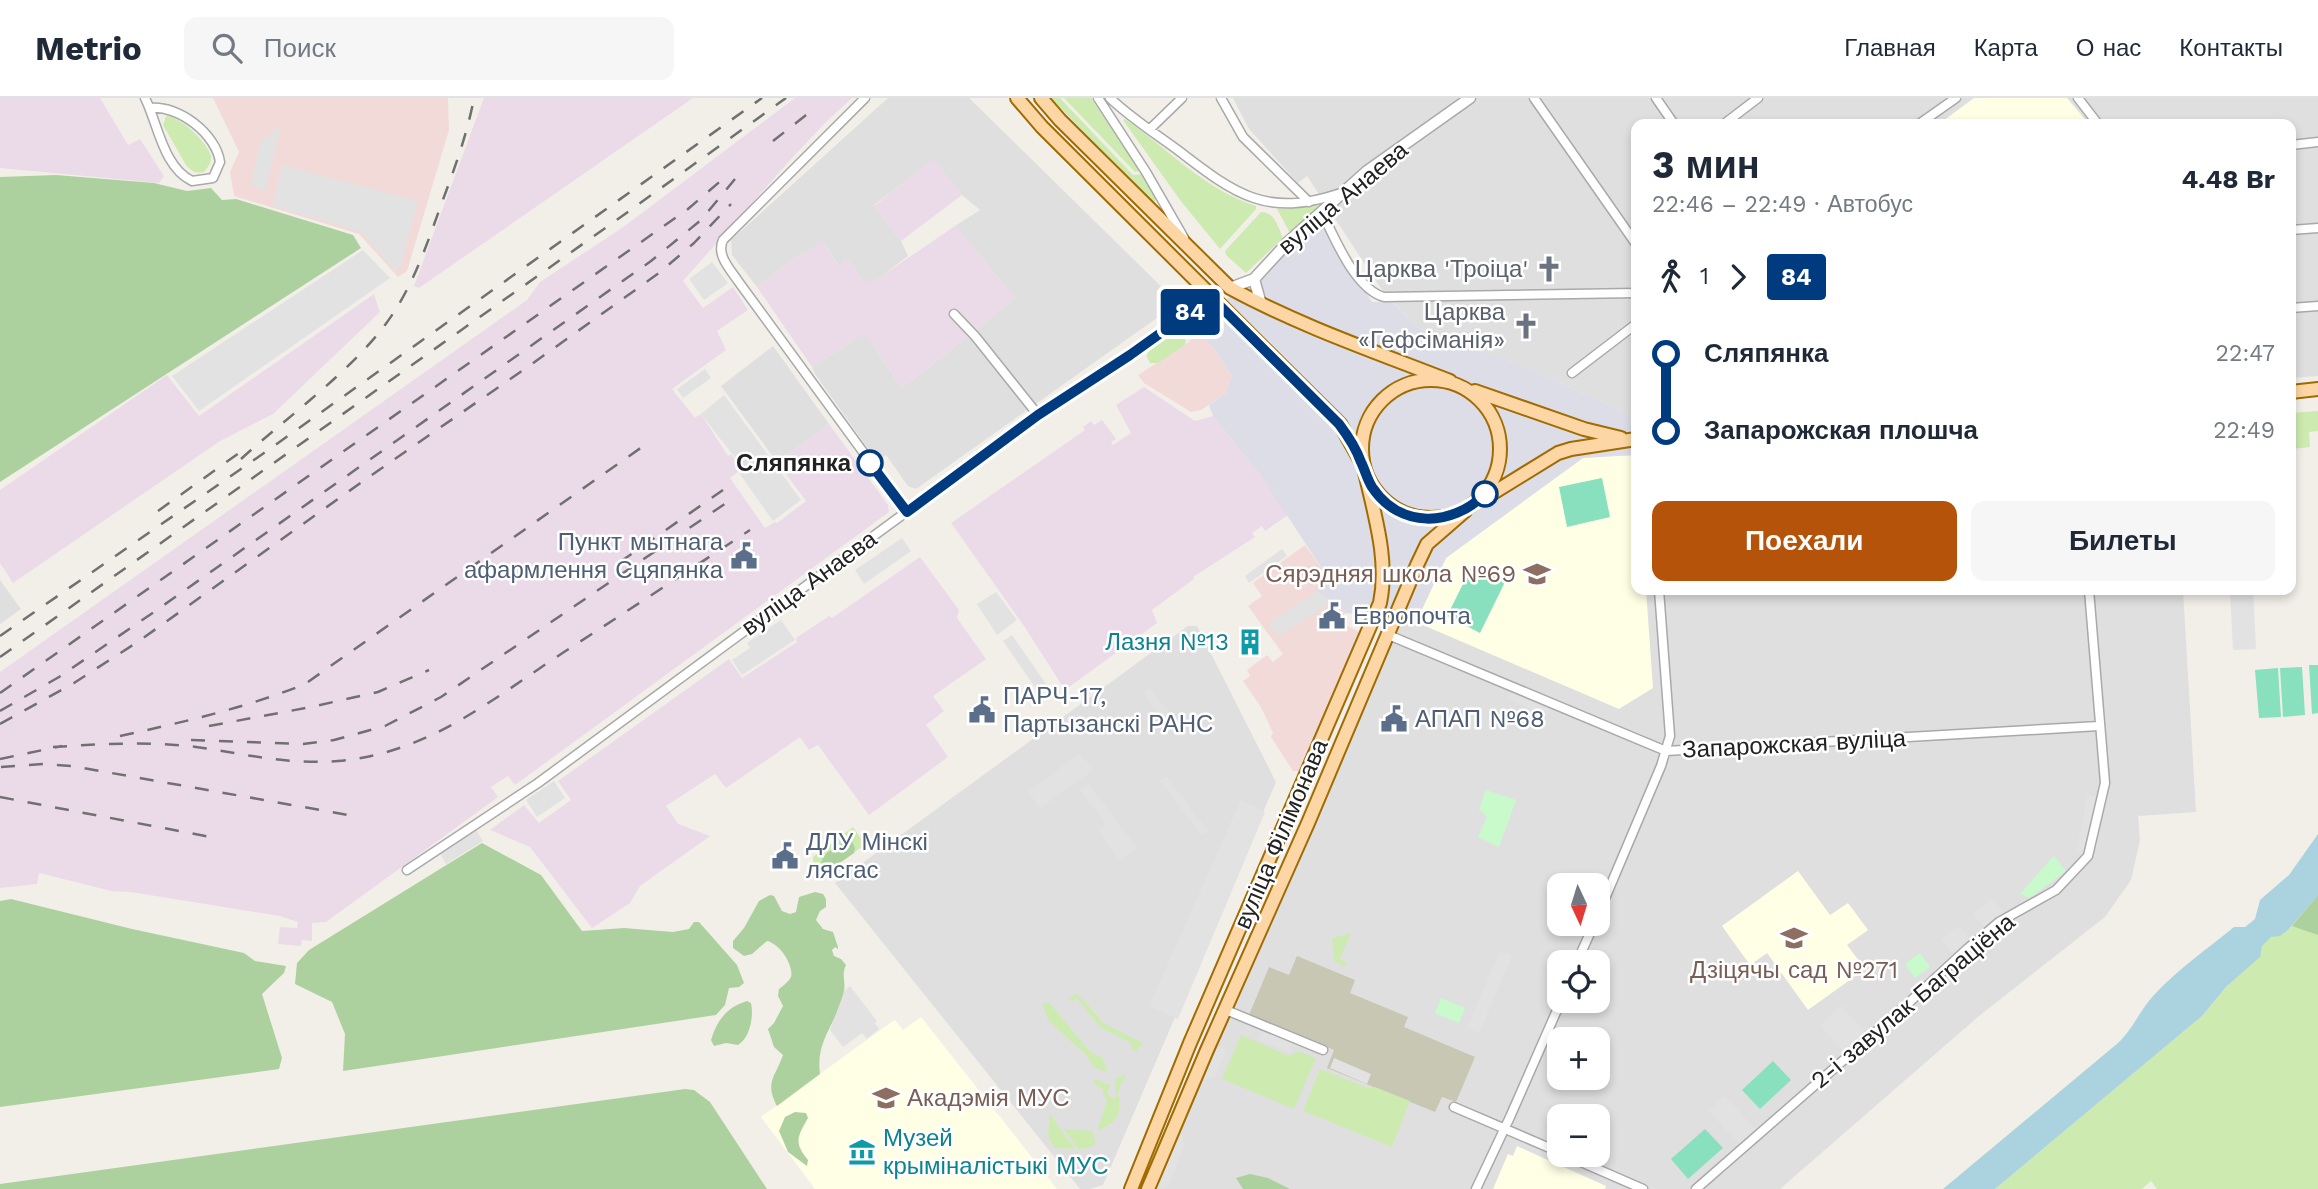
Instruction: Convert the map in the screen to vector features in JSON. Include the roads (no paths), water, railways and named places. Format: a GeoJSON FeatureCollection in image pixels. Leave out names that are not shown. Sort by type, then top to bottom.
{"type":"FeatureCollection","features":[{"type":"Feature","properties":{"kind":"main road"},"geometry":{"type":"LineString","coordinates":[[1017,98],[1042,127],[1339,424],[1381,497],[1406,514],[1436,519],[1469,508],[1558,453],[1631,439]]}},
{"type":"Feature","properties":{"kind":"main road"},"geometry":{"type":"LineString","coordinates":[[1041,98],[1230,288],[1332,336],[1464,387],[1584,429],[1631,439]]}},
{"type":"Feature","properties":{"kind":"main road"},"geometry":{"type":"LineString","coordinates":[[1364,468],[1361,450],[1365,429],[1374,410],[1384,399],[1415,382],[1436,379],[1450,381]]}},
{"type":"Feature","properties":{"kind":"main road"},"geometry":{"type":"LineString","coordinates":[[1464,387],[1489,411],[1497,427],[1500,444],[1494,479],[1485,494],[1469,508]]}},
{"type":"Feature","properties":{"kind":"main road"},"geometry":{"type":"LineString","coordinates":[[2296,391],[2318,389]]}},
{"type":"Feature","properties":{"kind":"main road","name":"вуліца Філімонава"},"geometry":{"type":"LineString","coordinates":[[1131,1189],[1190,1043],[1380,603],[1383,563],[1364,468]]}},
{"type":"Feature","properties":{"kind":"main road","name":"вуліца Філімонава"},"geometry":{"type":"LineString","coordinates":[[1148,1189],[1427,544],[1469,508]]}},
{"type":"Feature","properties":{"kind":"main road"},"geometry":{"type":"LineString","coordinates":[[1190,1043],[1207,1050]]}},
{"type":"Feature","properties":{"kind":"street"},"geometry":{"type":"LineString","coordinates":[[145,98],[152,122],[183,176],[192,181],[213,178],[220,162],[214,142],[186,118],[162,107],[150,108]]}},
{"type":"Feature","properties":{"kind":"street"},"geometry":{"type":"LineString","coordinates":[[865,98],[723,240],[720,247],[738,281],[907,512]]}},
{"type":"Feature","properties":{"kind":"street"},"geometry":{"type":"LineString","coordinates":[[1098,98],[1193,252]]}},
{"type":"Feature","properties":{"kind":"street"},"geometry":{"type":"LineString","coordinates":[[1110,98],[1208,175],[1236,192],[1269,202],[1309,202],[1342,193]]}},
{"type":"Feature","properties":{"kind":"street"},"geometry":{"type":"LineString","coordinates":[[1150,129],[1182,98]]}},
{"type":"Feature","properties":{"kind":"street"},"geometry":{"type":"LineString","coordinates":[[1221,98],[1243,137],[1309,202]]}},
{"type":"Feature","properties":{"kind":"street","name":"вуліца Анаева"},"geometry":{"type":"LineString","coordinates":[[1230,288],[1254,279],[1270,260],[1367,171],[1470,98]]}},
{"type":"Feature","properties":{"kind":"street"},"geometry":{"type":"LineString","coordinates":[[1534,98],[1631,237]]}},
{"type":"Feature","properties":{"kind":"street"},"geometry":{"type":"LineString","coordinates":[[1656,98],[1671,119]]}},
{"type":"Feature","properties":{"kind":"street"},"geometry":{"type":"LineString","coordinates":[[1731,119],[1758,98]]}},
{"type":"Feature","properties":{"kind":"street"},"geometry":{"type":"LineString","coordinates":[[1926,119],[1956,98]]}},
{"type":"Feature","properties":{"kind":"street"},"geometry":{"type":"LineString","coordinates":[[2078,98],[2094,119]]}},
{"type":"Feature","properties":{"kind":"street"},"geometry":{"type":"LineString","coordinates":[[2296,144],[2318,142]]}},
{"type":"Feature","properties":{"kind":"street"},"geometry":{"type":"LineString","coordinates":[[1322,212],[1348,262],[1364,285],[1377,295],[1394,298],[1631,293]]}},
{"type":"Feature","properties":{"kind":"street"},"geometry":{"type":"LineString","coordinates":[[2296,230],[2318,228]]}},
{"type":"Feature","properties":{"kind":"street"},"geometry":{"type":"LineString","coordinates":[[1254,279],[1261,304]]}},
{"type":"Feature","properties":{"kind":"street","name":"вуліца Анаева"},"geometry":{"type":"LineString","coordinates":[[407,870],[538,783],[1038,415],[1130,355],[1211,297]]}},
{"type":"Feature","properties":{"kind":"street"},"geometry":{"type":"LineString","coordinates":[[2296,308],[2318,306]]}},
{"type":"Feature","properties":{"kind":"street"},"geometry":{"type":"LineString","coordinates":[[954,314],[1038,415]]}},
{"type":"Feature","properties":{"kind":"street"},"geometry":{"type":"LineString","coordinates":[[1572,373],[1631,328]]}},
{"type":"Feature","properties":{"kind":"street"},"geometry":{"type":"LineString","coordinates":[[1610,886],[1670,736],[1659,595]]}},
{"type":"Feature","properties":{"kind":"street","name":"2-і завулак Баграціёна"},"geometry":{"type":"LineString","coordinates":[[1696,1189],[1967,949],[1999,922],[2056,890],[2088,856],[2105,782],[2089,595]]}},
{"type":"Feature","properties":{"kind":"street","name":"Запарожская вуліца"},"geometry":{"type":"LineString","coordinates":[[1386,634],[1666,751],[2099,726]]}},
{"type":"Feature","properties":{"kind":"street"},"geometry":{"type":"LineString","coordinates":[[1226,1010],[1323,1050]]}},
{"type":"Feature","properties":{"kind":"street"},"geometry":{"type":"LineString","coordinates":[[1476,1189],[1556,1013]]}},
{"type":"Feature","properties":{"kind":"street"},"geometry":{"type":"LineString","coordinates":[[1454,1107],[1547,1148]]}},
{"type":"Feature","properties":{"kind":"street"},"geometry":{"type":"LineString","coordinates":[[1593,1167],[1643,1189]]}},
{"type":"Feature","properties":{"kind":"water"},"geometry":{"type":"Polygon","coordinates":[[[2318,834],[2318,895],[2288,930],[2280,936],[2271,937],[2262,946],[2260,957],[2227,986],[2202,1016],[1995,1189],[1943,1189],[2118,1043],[2154,995],[2182,968],[2234,927],[2245,927],[2255,919],[2260,900],[2289,875],[2318,834]]]}},
{"type":"Feature","properties":{"kind":"railway"},"geometry":{"type":"LineString","coordinates":[[241,459],[354,360],[395,311],[411,282],[430,236],[460,152],[474,98]]}},
{"type":"Feature","properties":{"kind":"railway"},"geometry":{"type":"LineString","coordinates":[[0,636],[264,453],[762,98]]}},
{"type":"Feature","properties":{"kind":"railway"},"geometry":{"type":"LineString","coordinates":[[0,657],[786,98]]}},
{"type":"Feature","properties":{"kind":"railway"},"geometry":{"type":"LineString","coordinates":[[773,141],[810,112]]}},
{"type":"Feature","properties":{"kind":"railway"},"geometry":{"type":"LineString","coordinates":[[0,693],[688,209],[724,178]]}},
{"type":"Feature","properties":{"kind":"railway"},"geometry":{"type":"LineString","coordinates":[[0,711],[59,677],[154,612],[651,261],[701,220],[735,179]]}},
{"type":"Feature","properties":{"kind":"railway"},"geometry":{"type":"LineString","coordinates":[[0,724],[74,683],[139,641],[529,366],[659,273],[694,243],[731,204]]}},
{"type":"Feature","properties":{"kind":"railway"},"geometry":{"type":"LineString","coordinates":[[120,736],[191,720],[305,684],[642,447]]}},
{"type":"Feature","properties":{"kind":"railway"},"geometry":{"type":"LineString","coordinates":[[158,511],[246,448]]}},
{"type":"Feature","properties":{"kind":"railway"},"geometry":{"type":"LineString","coordinates":[[620,562],[723,490]]}},
{"type":"Feature","properties":{"kind":"railway"},"geometry":{"type":"LineString","coordinates":[[191,740],[303,744],[334,740],[385,726],[441,697],[729,501]]}},
{"type":"Feature","properties":{"kind":"railway"},"geometry":{"type":"LineString","coordinates":[[53,747],[160,744],[319,762],[371,756],[401,747],[458,722],[750,530]]}},
{"type":"Feature","properties":{"kind":"railway"},"geometry":{"type":"LineString","coordinates":[[209,726],[378,692],[429,670]]}},
{"type":"Feature","properties":{"kind":"railway"},"geometry":{"type":"LineString","coordinates":[[0,759],[62,746]]}},
{"type":"Feature","properties":{"kind":"railway"},"geometry":{"type":"LineString","coordinates":[[1,767],[43,764],[72,766],[354,816]]}},
{"type":"Feature","properties":{"kind":"railway"},"geometry":{"type":"LineString","coordinates":[[0,797],[216,838]]}},
{"type":"Feature","properties":{"kind":"place","name":"Царква 'Троіца'"},"geometry":{"type":"Point","coordinates":[1549,269]}},
{"type":"Feature","properties":{"kind":"place","name":"Царква «Гефсіманія»"},"geometry":{"type":"Point","coordinates":[1526,326]}},
{"type":"Feature","properties":{"kind":"place","name":"Сляпянка"},"geometry":{"type":"Point","coordinates":[870,463]}},
{"type":"Feature","properties":{"kind":"place","name":"Пункт мытнага афармлення Сцяпянка"},"geometry":{"type":"Point","coordinates":[744,556]}},
{"type":"Feature","properties":{"kind":"place","name":"Сярэдняя школа №69"},"geometry":{"type":"Point","coordinates":[1537,574]}},
{"type":"Feature","properties":{"kind":"place","name":"Европочта"},"geometry":{"type":"Point","coordinates":[1332,616]}},
{"type":"Feature","properties":{"kind":"place","name":"Лазня №13"},"geometry":{"type":"Point","coordinates":[1250,642]}},
{"type":"Feature","properties":{"kind":"place","name":"ПАРЧ-17, Партызанскі РАНС"},"geometry":{"type":"Point","coordinates":[982,710]}},
{"type":"Feature","properties":{"kind":"place","name":"АПАП №68"},"geometry":{"type":"Point","coordinates":[1394,719]}},
{"type":"Feature","properties":{"kind":"place","name":"ДЛУ Мінскі лясгас"},"geometry":{"type":"Point","coordinates":[785,856]}},
{"type":"Feature","properties":{"kind":"place","name":"Дзіцячы сад №271"},"geometry":{"type":"Point","coordinates":[1794,938]}},
{"type":"Feature","properties":{"kind":"place","name":"Акадэмія МУС"},"geometry":{"type":"Point","coordinates":[886,1098]}},
{"type":"Feature","properties":{"kind":"place","name":"Музей крыміналістыкі МУС"},"geometry":{"type":"Point","coordinates":[862,1152]}}]}
